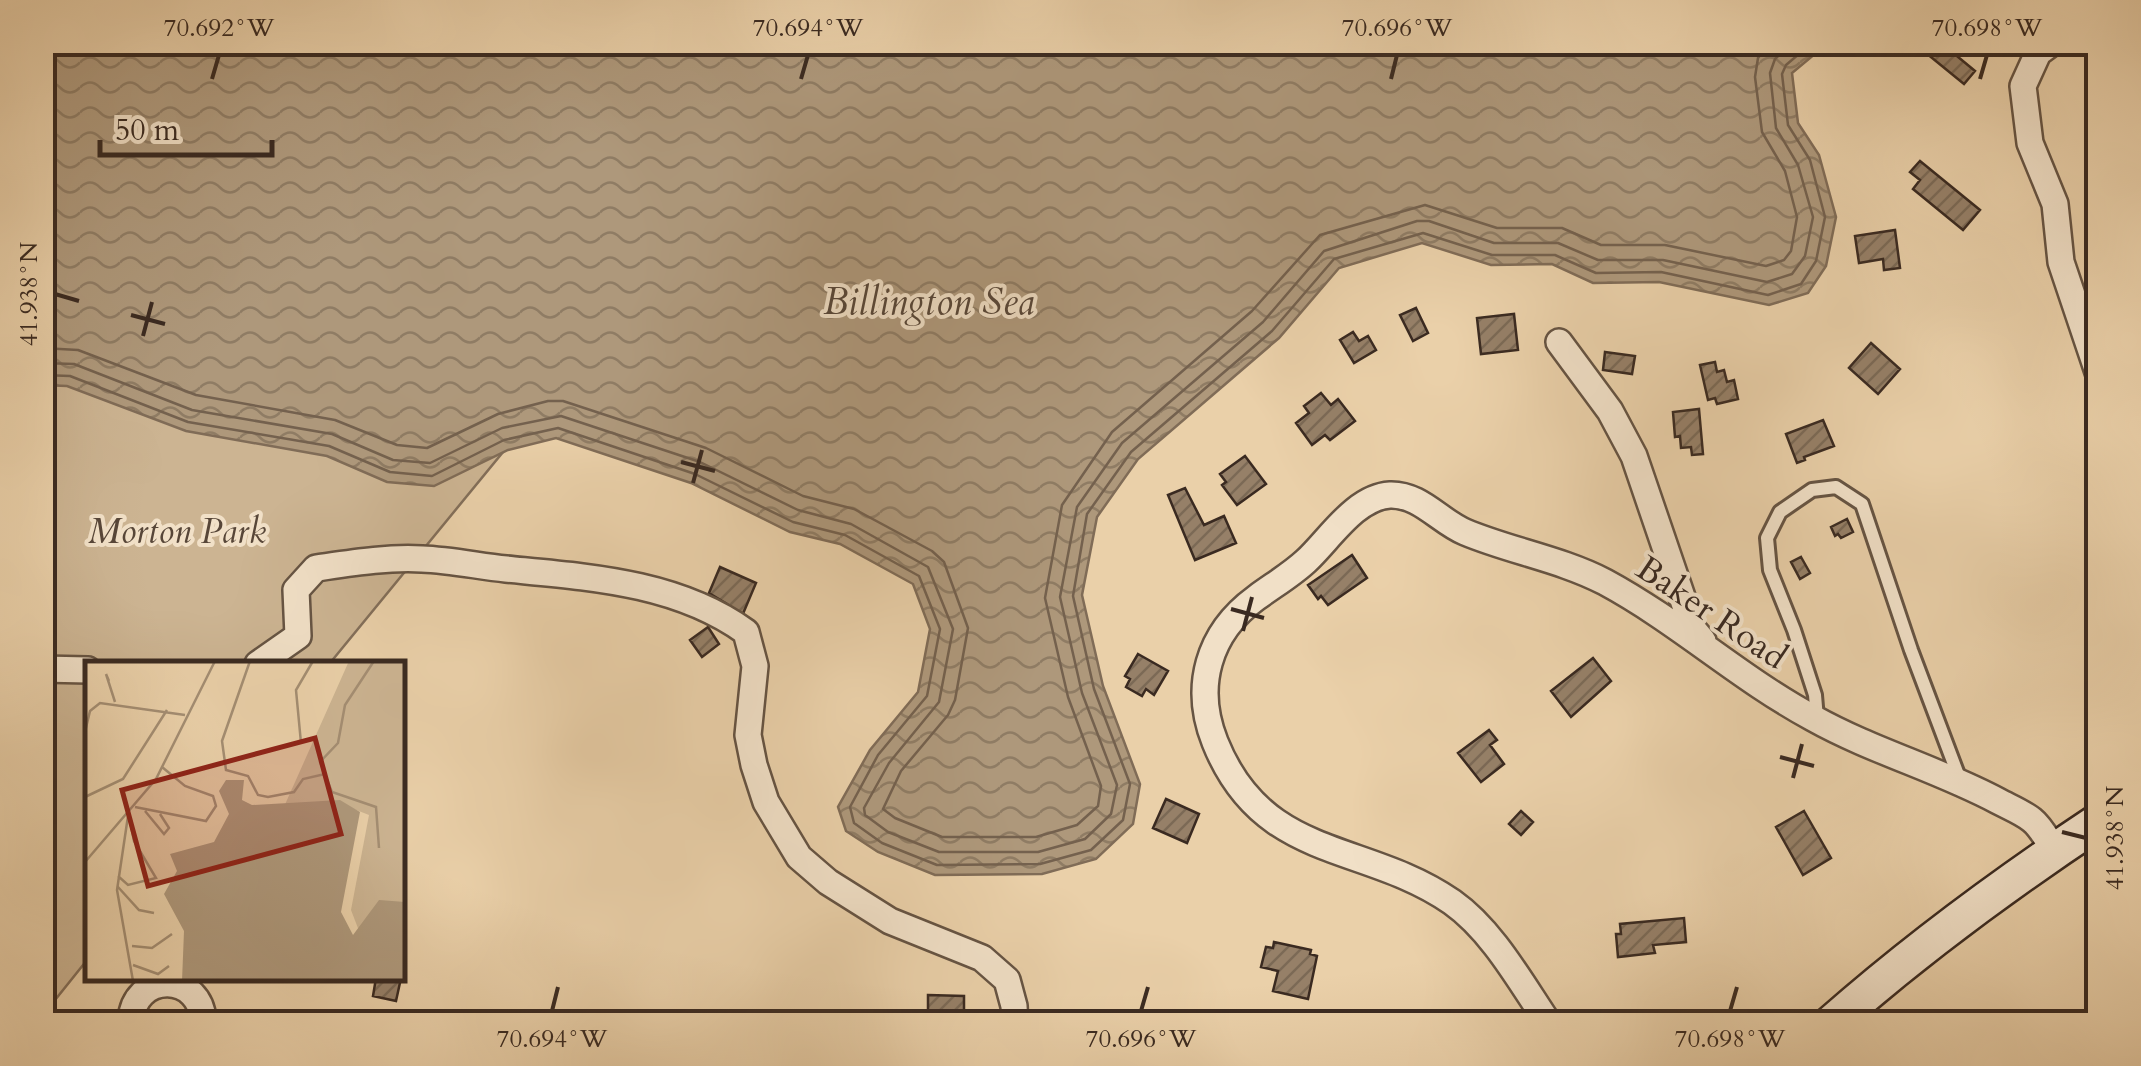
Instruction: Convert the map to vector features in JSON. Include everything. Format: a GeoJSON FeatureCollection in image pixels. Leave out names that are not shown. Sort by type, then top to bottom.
{"type":"FeatureCollection","features":[{"type":"Feature","properties":{"kind":"main road"},"geometry":{"type":"LineString","coordinates":[[1832,1024],[1876,984],[2098,822]]}},
{"type":"Feature","properties":{"kind":"street"},"geometry":{"type":"LineString","coordinates":[[2053,42],[2038,53],[2023,86],[2030,143],[2054,204],[2061,262],[2098,372]]}},
{"type":"Feature","properties":{"kind":"street"},"geometry":{"type":"LineString","coordinates":[[1559,342],[1610,410],[1634,456],[1694,629],[1706,645]]}},
{"type":"Feature","properties":{"kind":"street","name":"Baker Road"},"geometry":{"type":"LineString","coordinates":[[1549,1024],[1483,931],[1455,904],[1414,878],[1312,844],[1285,830],[1261,809],[1234,778],[1206,716],[1203,692],[1215,642],[1236,613],[1303,564],[1356,510],[1386,495],[1408,497],[1449,525],[1600,580],[1706,645],[1740,675],[1817,721],[1961,783],[2034,821],[2055,851]]}},
{"type":"Feature","properties":{"kind":"street"},"geometry":{"type":"LineString","coordinates":[[262,661],[298,636],[296,590],[316,568],[365,562],[421,559],[583,576],[654,590],[718,612],[746,632],[755,666],[748,735],[754,765],[766,802],[799,857],[828,882],[890,921],[982,958],[1007,980],[1014,1024]]}},
{"type":"Feature","properties":{"kind":"street"},"geometry":{"type":"LineString","coordinates":[[42,669],[85,670]]}},
{"type":"Feature","properties":{"kind":"street"},"geometry":{"type":"LineString","coordinates":[[130,1024],[137,998],[156,985],[168,983],[190,991],[198,1000],[204,1024]]}},
{"type":"Feature","properties":{"kind":"lane"},"geometry":{"type":"LineString","coordinates":[[1817,721],[1810,678],[1770,570],[1767,538],[1780,512],[1812,490],[1836,487],[1862,504],[1961,783]]}},
{"type":"Feature","properties":{"kind":"green space","name":"Morton Park"},"geometry":{"type":"Polygon","coordinates":[[[43,353],[526,424],[332,661],[85,661],[85,962],[43,1015],[43,353]]]}},
{"type":"Feature","properties":{"kind":"water","name":"Billington Sea"},"geometry":{"type":"Polygon","coordinates":[[[43,42],[1828,43],[1792,73],[1798,123],[1819,155],[1836,217],[1826,266],[1808,293],[1769,305],[1659,282],[1593,283],[1552,264],[1491,265],[1422,243],[1339,268],[1279,338],[1138,459],[1097,517],[1082,595],[1103,686],[1140,784],[1133,824],[1096,859],[1042,874],[935,875],[878,852],[846,831],[838,807],[870,750],[918,692],[930,629],[913,584],[840,544],[790,532],[691,483],[556,438],[508,450],[434,486],[387,482],[327,456],[186,431],[67,386],[43,385],[43,42]]]}},
{"type":"Feature","properties":{"kind":"building"},"geometry":{"type":"Polygon","coordinates":[[[1934,42],[1940,42],[1975,71],[1964,84],[1926,53],[1934,42]]]}},
{"type":"Feature","properties":{"kind":"building"},"geometry":{"type":"Polygon","coordinates":[[[1920,161],[1980,210],[1963,230],[1913,189],[1920,180],[1910,172],[1920,161]]]}},
{"type":"Feature","properties":{"kind":"building"},"geometry":{"type":"Polygon","coordinates":[[[1895,230],[1900,268],[1884,270],[1883,259],[1859,263],[1855,236],[1895,230]]]}},
{"type":"Feature","properties":{"kind":"building"},"geometry":{"type":"Polygon","coordinates":[[[1416,308],[1428,333],[1413,341],[1400,315],[1416,308]]]}},
{"type":"Feature","properties":{"kind":"building"},"geometry":{"type":"Polygon","coordinates":[[[1514,314],[1518,350],[1481,354],[1477,318],[1514,314]]]}},
{"type":"Feature","properties":{"kind":"building"},"geometry":{"type":"Polygon","coordinates":[[[1353,332],[1359,341],[1368,336],[1376,350],[1354,363],[1340,340],[1353,332]]]}},
{"type":"Feature","properties":{"kind":"building"},"geometry":{"type":"Polygon","coordinates":[[[1871,343],[1900,369],[1878,394],[1849,368],[1871,343]]]}},
{"type":"Feature","properties":{"kind":"building"},"geometry":{"type":"Polygon","coordinates":[[[1605,352],[1635,356],[1632,374],[1603,370],[1605,352]]]}},
{"type":"Feature","properties":{"kind":"building"},"geometry":{"type":"Polygon","coordinates":[[[1715,362],[1717,372],[1724,370],[1727,382],[1734,380],[1738,399],[1717,404],[1715,398],[1708,400],[1700,365],[1715,362]]]}},
{"type":"Feature","properties":{"kind":"building"},"geometry":{"type":"Polygon","coordinates":[[[1321,393],[1331,405],[1338,399],[1355,421],[1330,440],[1325,435],[1312,445],[1296,423],[1309,413],[1304,406],[1321,393]]]}},
{"type":"Feature","properties":{"kind":"building"},"geometry":{"type":"Polygon","coordinates":[[[1699,409],[1703,454],[1692,455],[1691,447],[1681,448],[1680,436],[1675,437],[1673,412],[1699,409]]]}},
{"type":"Feature","properties":{"kind":"building"},"geometry":{"type":"Polygon","coordinates":[[[1823,420],[1834,446],[1797,463],[1786,434],[1823,420]]]}},
{"type":"Feature","properties":{"kind":"building"},"geometry":{"type":"Polygon","coordinates":[[[1245,456],[1266,484],[1237,505],[1222,485],[1226,482],[1220,474],[1245,456]]]}},
{"type":"Feature","properties":{"kind":"building"},"geometry":{"type":"Polygon","coordinates":[[[1185,488],[1204,525],[1224,516],[1236,543],[1195,560],[1168,495],[1185,488]]]}},
{"type":"Feature","properties":{"kind":"building"},"geometry":{"type":"Polygon","coordinates":[[[1847,519],[1853,532],[1841,538],[1835,536],[1831,527],[1847,519]]]}},
{"type":"Feature","properties":{"kind":"building"},"geometry":{"type":"Polygon","coordinates":[[[1352,555],[1367,578],[1328,605],[1321,596],[1318,599],[1308,585],[1352,555]]]}},
{"type":"Feature","properties":{"kind":"building"},"geometry":{"type":"Polygon","coordinates":[[[1801,557],[1810,573],[1800,579],[1791,562],[1801,557]]]}},
{"type":"Feature","properties":{"kind":"building"},"geometry":{"type":"Polygon","coordinates":[[[720,567],[756,583],[742,616],[725,609],[727,604],[709,593],[720,567]]]}},
{"type":"Feature","properties":{"kind":"building"},"geometry":{"type":"Polygon","coordinates":[[[708,627],[719,644],[702,657],[690,640],[708,627]]]}},
{"type":"Feature","properties":{"kind":"building"},"geometry":{"type":"Polygon","coordinates":[[[1138,654],[1168,671],[1154,695],[1146,689],[1142,696],[1126,687],[1130,679],[1125,676],[1138,654]]]}},
{"type":"Feature","properties":{"kind":"building"},"geometry":{"type":"Polygon","coordinates":[[[1593,658],[1611,681],[1571,717],[1551,691],[1593,658]]]}},
{"type":"Feature","properties":{"kind":"building"},"geometry":{"type":"Polygon","coordinates":[[[1489,730],[1497,740],[1490,745],[1504,764],[1481,782],[1458,753],[1489,730]]]}},
{"type":"Feature","properties":{"kind":"building"},"geometry":{"type":"Polygon","coordinates":[[[1166,799],[1199,814],[1187,843],[1153,828],[1166,799]]]}},
{"type":"Feature","properties":{"kind":"building"},"geometry":{"type":"Polygon","coordinates":[[[1521,811],[1533,822],[1521,835],[1509,824],[1521,811]]]}},
{"type":"Feature","properties":{"kind":"building"},"geometry":{"type":"Polygon","coordinates":[[[1804,811],[1831,858],[1803,875],[1776,827],[1804,811]]]}},
{"type":"Feature","properties":{"kind":"building"},"geometry":{"type":"Polygon","coordinates":[[[1684,918],[1686,942],[1653,945],[1655,953],[1618,957],[1616,934],[1621,934],[1620,924],[1684,918]]]}},
{"type":"Feature","properties":{"kind":"building"},"geometry":{"type":"Polygon","coordinates":[[[1274,942],[1311,950],[1310,954],[1317,956],[1308,999],[1273,991],[1278,971],[1261,967],[1266,947],[1273,948],[1274,942]]]}},
{"type":"Feature","properties":{"kind":"building"},"geometry":{"type":"Polygon","coordinates":[[[376,981],[400,981],[396,1001],[373,996],[376,981]]]}},
{"type":"Feature","properties":{"kind":"building"},"geometry":{"type":"Polygon","coordinates":[[[928,995],[964,996],[964,1024],[928,1024],[928,995]]]}}]}
